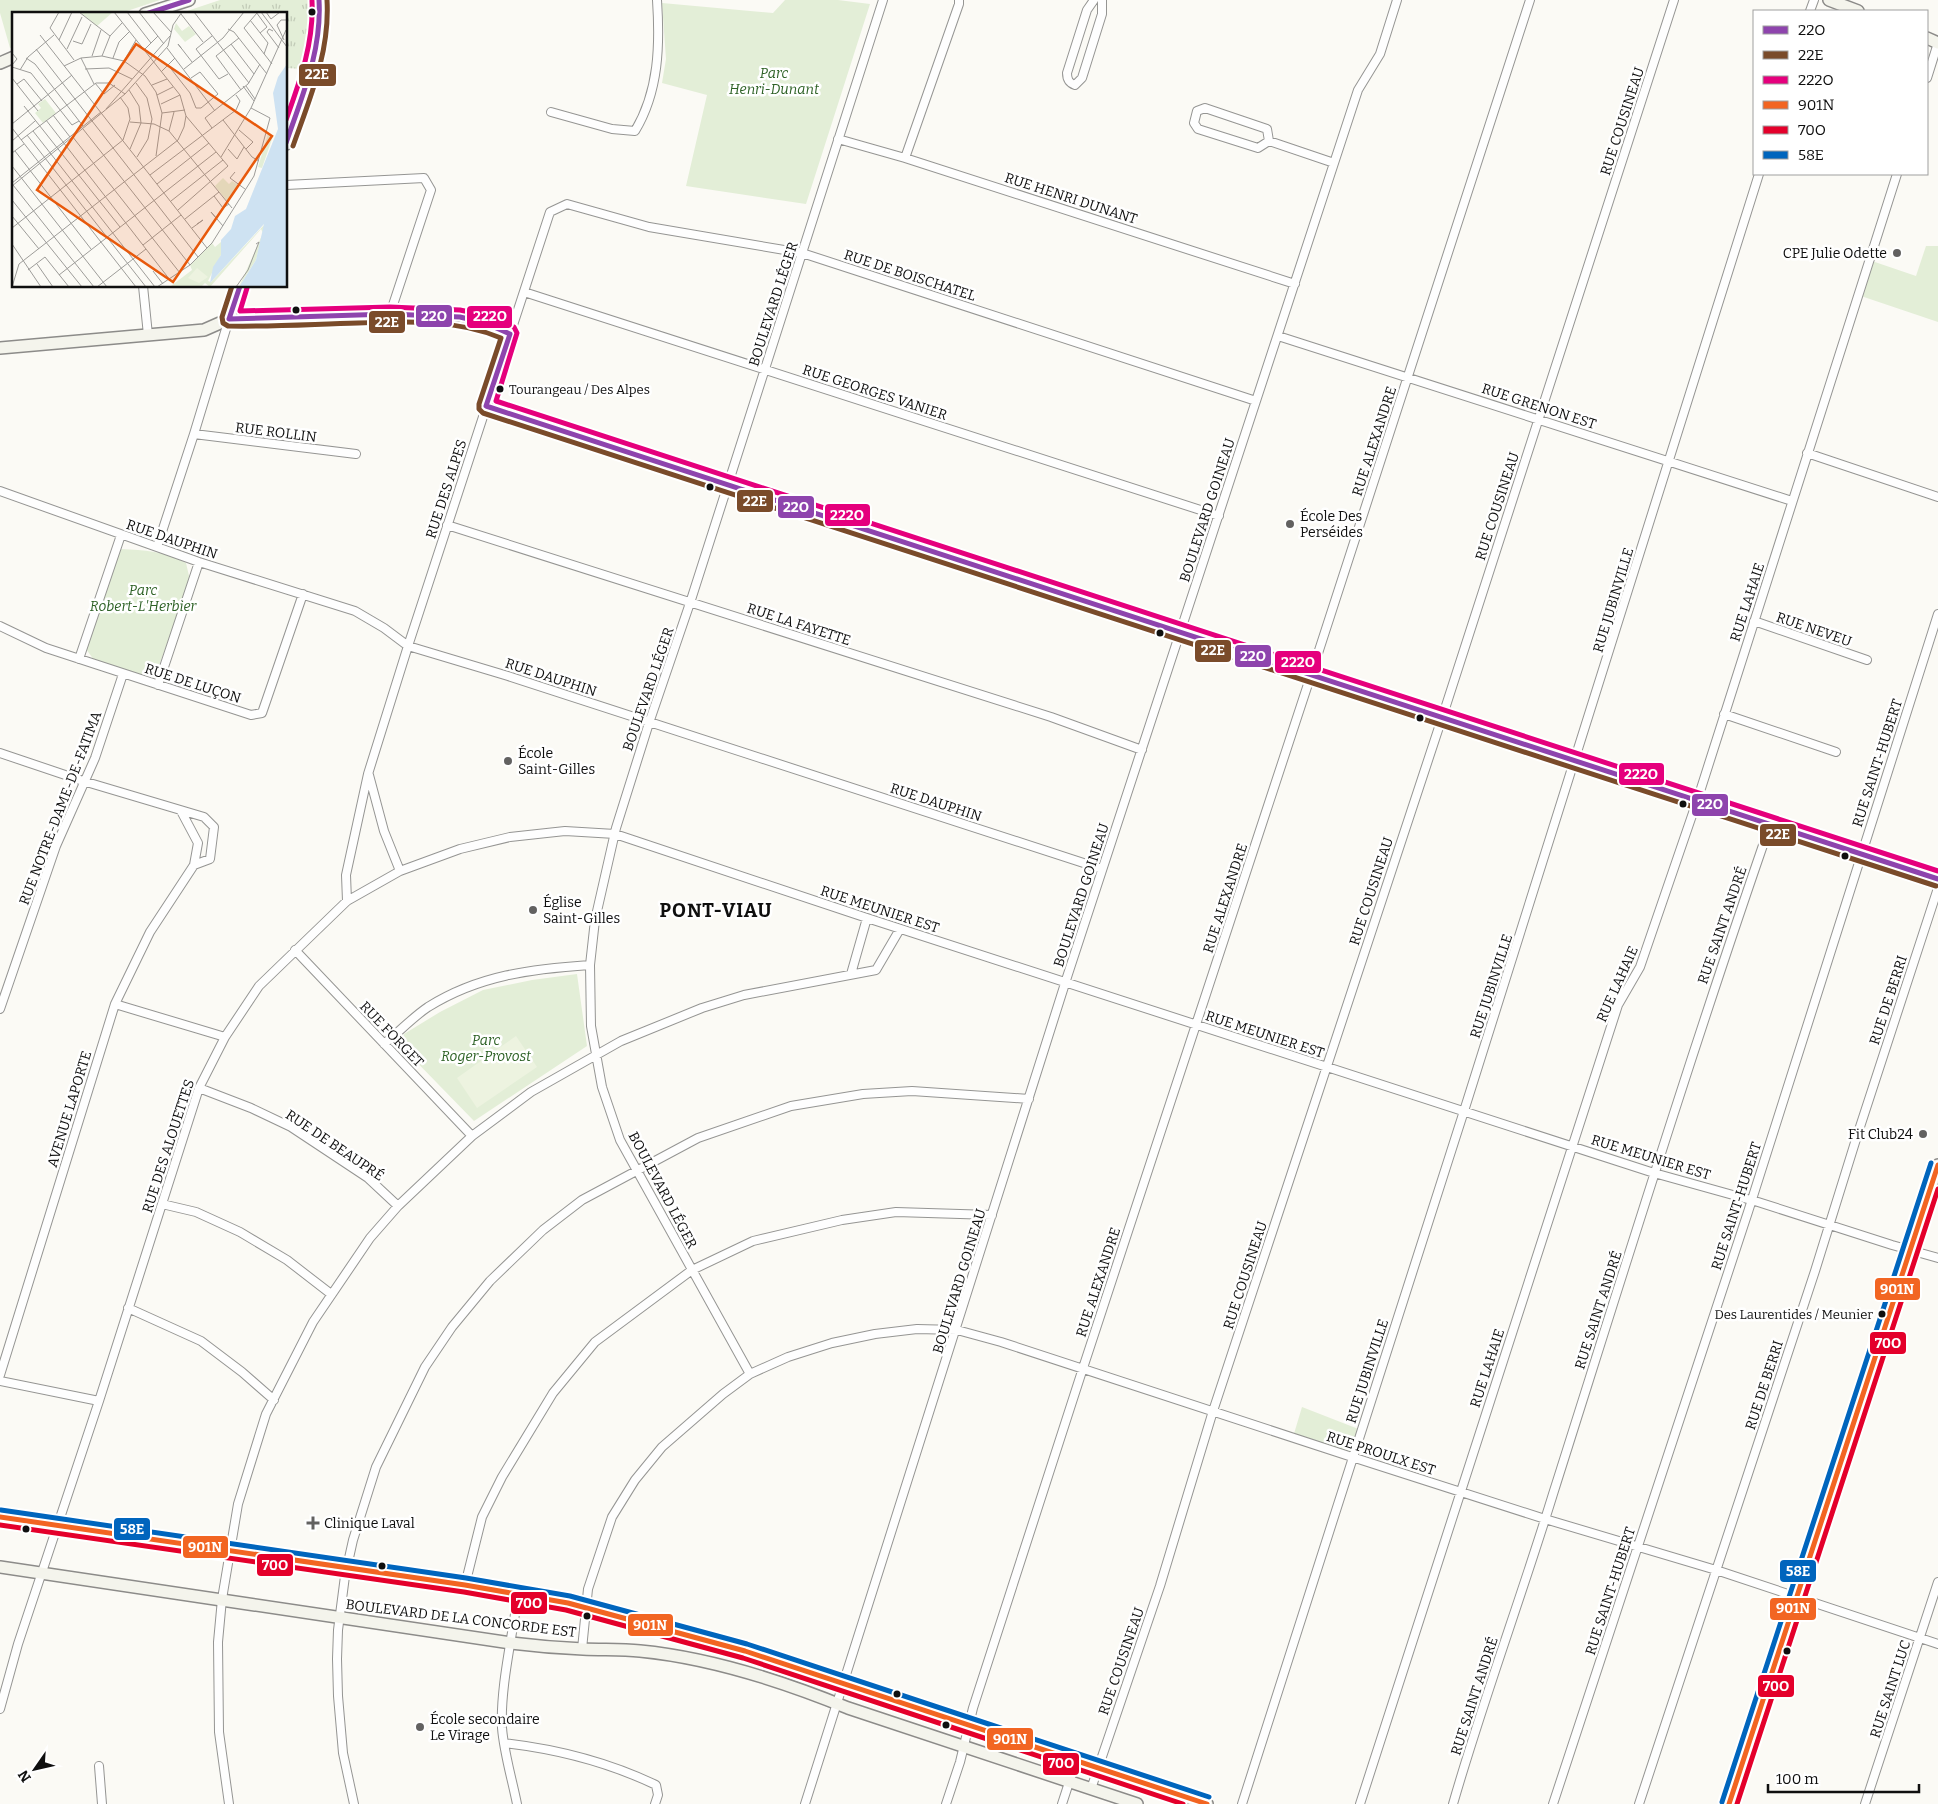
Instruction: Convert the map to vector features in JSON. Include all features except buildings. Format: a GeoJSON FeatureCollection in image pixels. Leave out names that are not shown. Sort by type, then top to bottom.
{"type":"FeatureCollection","features":[{"type":"Feature","properties":{"kind":"street"},"geometry":{"type":"LineString","coordinates":[[151,12],[189,0]]}},
{"type":"Feature","properties":{"kind":"street"},"geometry":{"type":"LineString","coordinates":[[288,138],[315,56],[320,22],[319,0]]}},
{"type":"Feature","properties":{"kind":"street"},"geometry":{"type":"LineString","coordinates":[[552,112],[612,129],[635,131],[644,116],[658,63],[657,0]]}},
{"type":"Feature","properties":{"kind":"street","name":"BOULEVARD LÉGER"},"geometry":{"type":"LineString","coordinates":[[750,1374],[620,1140],[602,1087],[591,1026],[590,965],[595,920],[615,834],[649,723],[690,603],[883,0]]}},
{"type":"Feature","properties":{"kind":"street"},"geometry":{"type":"LineString","coordinates":[[905,158],[959,0]]}},
{"type":"Feature","properties":{"kind":"street"},"geometry":{"type":"LineString","coordinates":[[1094,0],[1087,10],[1067,74],[1067,79],[1071,83],[1075,84],[1082,78],[1102,14],[1102,0]]}},
{"type":"Feature","properties":{"kind":"street","name":"BOULEVARD GOINEAU"},"geometry":{"type":"LineString","coordinates":[[806,1804],[1102,869],[1358,90],[1380,54],[1397,0]]}},
{"type":"Feature","properties":{"kind":"street","name":"RUE ALEXANDRE"},"geometry":{"type":"LineString","coordinates":[[946,1804],[969,1725],[1082,1368],[1311,676],[1530,0]]}},
{"type":"Feature","properties":{"kind":"street","name":"RUE COUSINEAU"},"geometry":{"type":"LineString","coordinates":[[1091,1789],[1160,1586],[1213,1411],[1442,718],[1674,0]]}},
{"type":"Feature","properties":{"kind":"street"},"geometry":{"type":"LineString","coordinates":[[1829,0],[1855,10]]}},
{"type":"Feature","properties":{"kind":"street"},"geometry":{"type":"LineString","coordinates":[[1928,75],[1938,43]]}},
{"type":"Feature","properties":{"kind":"street"},"geometry":{"type":"LineString","coordinates":[[0,63],[12,58]]}},
{"type":"Feature","properties":{"kind":"street"},"geometry":{"type":"LineString","coordinates":[[1205,108],[1267,130],[1269,141],[1258,148],[1198,129],[1194,123],[1197,112],[1205,108]]}},
{"type":"Feature","properties":{"kind":"street","name":"RUE HENRI DUNANT"},"geometry":{"type":"LineString","coordinates":[[838,139],[905,158],[1295,284]]}},
{"type":"Feature","properties":{"kind":"street"},"geometry":{"type":"LineString","coordinates":[[1269,141],[1334,163]]}},
{"type":"Feature","properties":{"kind":"street","name":"RUE JUBINVILLE"},"geometry":{"type":"LineString","coordinates":[[1242,1804],[1464,1112],[1759,175]]}},
{"type":"Feature","properties":{"kind":"street","name":"RUE LAHAIE"},"geometry":{"type":"LineString","coordinates":[[1360,1804],[1571,1146],[1618,1005],[1640,967],[1696,801],[1897,175]]}},
{"type":"Feature","properties":{"kind":"street"},"geometry":{"type":"LineString","coordinates":[[288,185],[424,178],[431,190],[390,314]]}},
{"type":"Feature","properties":{"kind":"street","name":"RUE DE BOISCHATEL"},"geometry":{"type":"LineString","coordinates":[[550,212],[567,204],[649,227],[802,253],[1256,401]]}},
{"type":"Feature","properties":{"kind":"street","name":"RUE DES ALPES"},"geometry":{"type":"LineString","coordinates":[[348,901],[346,874],[368,774],[550,212]]}},
{"type":"Feature","properties":{"kind":"street"},"geometry":{"type":"LineString","coordinates":[[143,288],[148,335]]}},
{"type":"Feature","properties":{"kind":"street"},"geometry":{"type":"LineString","coordinates":[[157,547],[239,288]]}},
{"type":"Feature","properties":{"kind":"street","name":"RUE GEORGES VANIER"},"geometry":{"type":"LineString","coordinates":[[524,292],[1219,516]]}},
{"type":"Feature","properties":{"kind":"street"},"geometry":{"type":"LineString","coordinates":[[0,348],[204,330],[229,319],[390,314],[460,317],[485,323],[510,334]]}},
{"type":"Feature","properties":{"kind":"street","name":"RUE GRENON EST"},"geometry":{"type":"LineString","coordinates":[[1278,336],[1792,501]]}},
{"type":"Feature","properties":{"kind":"street"},"geometry":{"type":"LineString","coordinates":[[486,406],[1938,880]]}},
{"type":"Feature","properties":{"kind":"street","name":"RUE ROLLIN"},"geometry":{"type":"LineString","coordinates":[[194,434],[356,454]]}},
{"type":"Feature","properties":{"kind":"street"},"geometry":{"type":"LineString","coordinates":[[1808,453],[1938,497]]}},
{"type":"Feature","properties":{"kind":"street","name":"RUE DAUPHIN"},"geometry":{"type":"LineString","coordinates":[[0,491],[199,562],[355,611],[384,628],[408,646],[508,676],[1102,869]]}},
{"type":"Feature","properties":{"kind":"street","name":"RUE LA FAYETTE"},"geometry":{"type":"LineString","coordinates":[[447,526],[1051,718],[1142,750]]}},
{"type":"Feature","properties":{"kind":"street"},"geometry":{"type":"LineString","coordinates":[[79,659],[121,535]]}},
{"type":"Feature","properties":{"kind":"street"},"geometry":{"type":"LineString","coordinates":[[158,685],[199,562]]}},
{"type":"Feature","properties":{"kind":"street","name":"RUE DE LUÇON"},"geometry":{"type":"LineString","coordinates":[[0,626],[46,648],[123,674],[251,714],[262,713],[303,594]]}},
{"type":"Feature","properties":{"kind":"street","name":"RUE SAINT-HUBERT"},"geometry":{"type":"LineString","coordinates":[[1553,1804],[1752,1200],[1938,614]]}},
{"type":"Feature","properties":{"kind":"street","name":"RUE NEVEU"},"geometry":{"type":"LineString","coordinates":[[1754,621],[1867,660]]}},
{"type":"Feature","properties":{"kind":"street","name":"RUE NOTRE-DAME-DE-FATIMA"},"geometry":{"type":"LineString","coordinates":[[0,1009],[56,846],[83,781],[95,758],[123,674]]}},
{"type":"Feature","properties":{"kind":"street"},"geometry":{"type":"LineString","coordinates":[[1724,714],[1836,752]]}},
{"type":"Feature","properties":{"kind":"street","name":"AVENUE LAPORTE"},"geometry":{"type":"LineString","coordinates":[[0,752],[83,781],[204,817],[214,827],[210,859],[194,865]]}},
{"type":"Feature","properties":{"kind":"street"},"geometry":{"type":"LineString","coordinates":[[368,774],[384,831],[400,870]]}},
{"type":"Feature","properties":{"kind":"street","name":"AVENUE LAPORTE"},"geometry":{"type":"LineString","coordinates":[[0,1375],[115,1004],[150,932],[194,865],[198,843],[181,811]]}},
{"type":"Feature","properties":{"kind":"street","name":"RUE SAINT ANDRÉ"},"geometry":{"type":"LineString","coordinates":[[1453,1804],[1471,1741],[1545,1519],[1717,978],[1770,825]]}},
{"type":"Feature","properties":{"kind":"street","name":"RUE DES ALOUETTES"},"geometry":{"type":"LineString","coordinates":[[0,1709],[3,1690],[59,1525],[199,1088],[225,1037],[258,986],[348,901],[400,870],[460,849],[510,837],[565,831],[615,834]]}},
{"type":"Feature","properties":{"kind":"street","name":"RUE MEUNIER EST"},"geometry":{"type":"LineString","coordinates":[[615,834],[900,929],[1654,1173],[1752,1200],[1938,1258]]}},
{"type":"Feature","properties":{"kind":"street","name":"RUE DE BERRI"},"geometry":{"type":"LineString","coordinates":[[1639,1804],[1830,1225],[1938,888]]}},
{"type":"Feature","properties":{"kind":"street"},"geometry":{"type":"LineString","coordinates":[[851,974],[868,918]]}},
{"type":"Feature","properties":{"kind":"street"},"geometry":{"type":"LineString","coordinates":[[229,1804],[219,1732],[218,1657],[222,1599],[240,1495],[266,1414],[313,1322],[370,1238],[398,1206],[472,1136],[531,1092],[621,1041],[702,1008],[744,995],[876,970],[900,929]]}},
{"type":"Feature","properties":{"kind":"street","name":"RUE FORGET"},"geometry":{"type":"LineString","coordinates":[[294,950],[472,1136]]}},
{"type":"Feature","properties":{"kind":"street"},"geometry":{"type":"LineString","coordinates":[[384,1044],[428,1008],[464,989],[501,976],[541,968],[590,965]]}},
{"type":"Feature","properties":{"kind":"street"},"geometry":{"type":"LineString","coordinates":[[115,1004],[225,1037]]}},
{"type":"Feature","properties":{"kind":"street","name":"RUE DE BEAUPRÉ"},"geometry":{"type":"LineString","coordinates":[[199,1088],[251,1108],[291,1127],[368,1178],[398,1206]]}},
{"type":"Feature","properties":{"kind":"street"},"geometry":{"type":"LineString","coordinates":[[354,1804],[343,1754],[337,1659],[346,1568],[359,1516],[376,1467],[425,1366],[452,1327],[490,1281],[543,1230],[582,1200],[698,1138],[791,1106],[863,1094],[912,1091],[1029,1098]]}},
{"type":"Feature","properties":{"kind":"street"},"geometry":{"type":"LineString","coordinates":[[1729,1804],[1798,1598],[1938,1164]]}},
{"type":"Feature","properties":{"kind":"street"},"geometry":{"type":"LineString","coordinates":[[162,1204],[196,1212],[240,1232],[287,1260],[331,1294]]}},
{"type":"Feature","properties":{"kind":"street"},"geometry":{"type":"LineString","coordinates":[[465,1585],[482,1517],[502,1477],[553,1394],[595,1342],[692,1270],[753,1241],[842,1220],[896,1212],[992,1215]]}},
{"type":"Feature","properties":{"kind":"street"},"geometry":{"type":"LineString","coordinates":[[128,1308],[201,1341],[242,1372],[274,1400]]}},
{"type":"Feature","properties":{"kind":"street","name":"RUE PROULX EST"},"geometry":{"type":"LineString","coordinates":[[582,1649],[585,1608],[590,1584],[612,1517],[635,1480],[662,1447],[723,1394],[750,1374],[788,1357],[832,1343],[875,1334],[917,1329],[957,1330],[1001,1342],[1545,1519],[1716,1570],[1938,1644]]}},
{"type":"Feature","properties":{"kind":"street"},"geometry":{"type":"LineString","coordinates":[[0,1381],[99,1401]]}},
{"type":"Feature","properties":{"kind":"street","name":"BOULEVARD DE LA CONCORDE EST"},"geometry":{"type":"LineString","coordinates":[[0,1516],[518,1593],[585,1608],[726,1646],[1207,1804]]}},
{"type":"Feature","properties":{"kind":"street","name":"BOULEVARD DE LA CONCORDE EST"},"geometry":{"type":"LineString","coordinates":[[0,1567],[511,1643],[582,1649],[638,1650],[692,1658],[742,1671],[823,1697],[1137,1804]]}},
{"type":"Feature","properties":{"kind":"street","name":"RUE SAINT LUC"},"geometry":{"type":"LineString","coordinates":[[1865,1804],[1938,1582]]}},
{"type":"Feature","properties":{"kind":"street"},"geometry":{"type":"LineString","coordinates":[[517,1804],[502,1727],[503,1700],[518,1593]]}},
{"type":"Feature","properties":{"kind":"street"},"geometry":{"type":"LineString","coordinates":[[504,1743],[541,1747],[630,1773],[656,1785],[658,1795],[655,1804]]}},
{"type":"Feature","properties":{"kind":"street"},"geometry":{"type":"LineString","coordinates":[[1062,1804],[1076,1761]]}},
{"type":"Feature","properties":{"kind":"street"},"geometry":{"type":"LineString","coordinates":[[98,1766],[102,1804]]}},
{"type":"Feature","properties":{"kind":"green space"},"geometry":{"type":"Polygon","coordinates":[[[0,0],[160,0],[124,12],[12,12],[12,48],[10,48],[0,13],[0,0]]]}},
{"type":"Feature","properties":{"kind":"green space"},"geometry":{"type":"Polygon","coordinates":[[[220,0],[309,0],[314,25],[305,69],[288,68],[288,12],[184,12],[220,0]]]}},
{"type":"Feature","properties":{"kind":"green space","name":"Parc Henri-Dunant"},"geometry":{"type":"Polygon","coordinates":[[[785,0],[838,0],[870,4],[806,204],[686,186],[707,95],[662,83],[666,59],[662,3],[773,13],[785,0]]]}},
{"type":"Feature","properties":{"kind":"green space"},"geometry":{"type":"Polygon","coordinates":[[[1926,246],[1938,246],[1938,322],[1858,295],[1869,260],[1916,276],[1926,246]]]}},
{"type":"Feature","properties":{"kind":"green space","name":"Parc Robert-L'Herbier"},"geometry":{"type":"Polygon","coordinates":[[[121,549],[154,552],[178,559],[186,563],[190,580],[157,671],[140,679],[94,660],[86,649],[121,549]]]}},
{"type":"Feature","properties":{"kind":"green space","name":"Parc Roger-Provost"},"geometry":{"type":"Polygon","coordinates":[[[577,974],[587,1046],[474,1121],[402,1047],[401,1041],[404,1034],[440,1012],[483,990],[532,980],[577,974]]]}},
{"type":"Feature","properties":{"kind":"green space"},"geometry":{"type":"Polygon","coordinates":[[[516,1036],[537,1067],[477,1108],[457,1078],[516,1036]]]}},
{"type":"Feature","properties":{"kind":"green space"},"geometry":{"type":"Polygon","coordinates":[[[1302,1407],[1361,1430],[1352,1457],[1293,1437],[1302,1407]]]}},
{"type":"Feature","properties":{"kind":"transit line","name":"22O"},"geometry":{"type":"LineString","coordinates":[[152,12],[189,0]]}},
{"type":"Feature","properties":{"kind":"transit line","name":"22O"},"geometry":{"type":"LineString","coordinates":[[288,137],[310,73],[317,37],[319,0]]}},
{"type":"Feature","properties":{"kind":"transit line","name":"22E"},"geometry":{"type":"LineString","coordinates":[[293,146],[318,74],[325,38],[327,0]]}},
{"type":"Feature","properties":{"kind":"transit line","name":"222O"},"geometry":{"type":"LineString","coordinates":[[288,114],[305,62],[311,32],[312,1]]}},
{"type":"Feature","properties":{"kind":"transit line","name":"22E"},"geometry":{"type":"LineString","coordinates":[[231,288],[222,317],[223,323],[228,326],[412,322],[449,324],[484,332],[501,338],[479,404],[479,409],[483,413],[1936,886]]}},
{"type":"Feature","properties":{"kind":"transit line","name":"22O"},"geometry":{"type":"LineString","coordinates":[[239,288],[229,319],[390,314],[460,317],[485,323],[510,334],[486,406],[1938,879]]}},
{"type":"Feature","properties":{"kind":"transit line","name":"222O"},"geometry":{"type":"LineString","coordinates":[[247,288],[240,311],[390,307],[460,310],[488,316],[514,327],[517,333],[496,401],[1938,871]]}},
{"type":"Feature","properties":{"kind":"transit line","name":"58E"},"geometry":{"type":"LineString","coordinates":[[1722,1802],[1931,1163]]}},
{"type":"Feature","properties":{"kind":"transit line","name":"901N"},"geometry":{"type":"LineString","coordinates":[[1729,1804],[1938,1165]]}},
{"type":"Feature","properties":{"kind":"transit line","name":"70O"},"geometry":{"type":"LineString","coordinates":[[1737,1804],[1938,1189]]}},
{"type":"Feature","properties":{"kind":"transit line","name":"58E"},"geometry":{"type":"LineString","coordinates":[[1,1510],[466,1578],[570,1596],[747,1644],[1209,1797]]}},
{"type":"Feature","properties":{"kind":"transit line","name":"901N"},"geometry":{"type":"LineString","coordinates":[[0,1517],[465,1585],[568,1603],[745,1651],[1207,1804]]}},
{"type":"Feature","properties":{"kind":"transit line","name":"70O"},"geometry":{"type":"LineString","coordinates":[[0,1525],[464,1592],[566,1610],[743,1658],[1183,1804]]}},
{"type":"Feature","properties":{"kind":"place","name":"CPE Julie Odette"},"geometry":{"type":"Point","coordinates":[1897,253]}},
{"type":"Feature","properties":{"kind":"place","name":"Tourangeau / Des Alpes"},"geometry":{"type":"Point","coordinates":[500,389]}},
{"type":"Feature","properties":{"kind":"place","name":"École Des Perséides"},"geometry":{"type":"Point","coordinates":[1290,524]}},
{"type":"Feature","properties":{"kind":"place","name":"École Saint-Gilles"},"geometry":{"type":"Point","coordinates":[508,761]}},
{"type":"Feature","properties":{"kind":"place","name":"Église Saint-Gilles"},"geometry":{"type":"Point","coordinates":[533,910]}},
{"type":"Feature","properties":{"kind":"place","name":"Fit Club24"},"geometry":{"type":"Point","coordinates":[1923,1134]}},
{"type":"Feature","properties":{"kind":"place","name":"Des Laurentides / Meunier"},"geometry":{"type":"Point","coordinates":[1882,1314]}},
{"type":"Feature","properties":{"kind":"place","name":"Clinique Laval"},"geometry":{"type":"Point","coordinates":[313,1523]}},
{"type":"Feature","properties":{"kind":"place","name":"École secondaire Le Virage"},"geometry":{"type":"Point","coordinates":[420,1727]}},
{"type":"Feature","properties":{"kind":"district","name":"PONT-VIAU"},"geometry":{"type":"Point","coordinates":[716,910]}}]}
